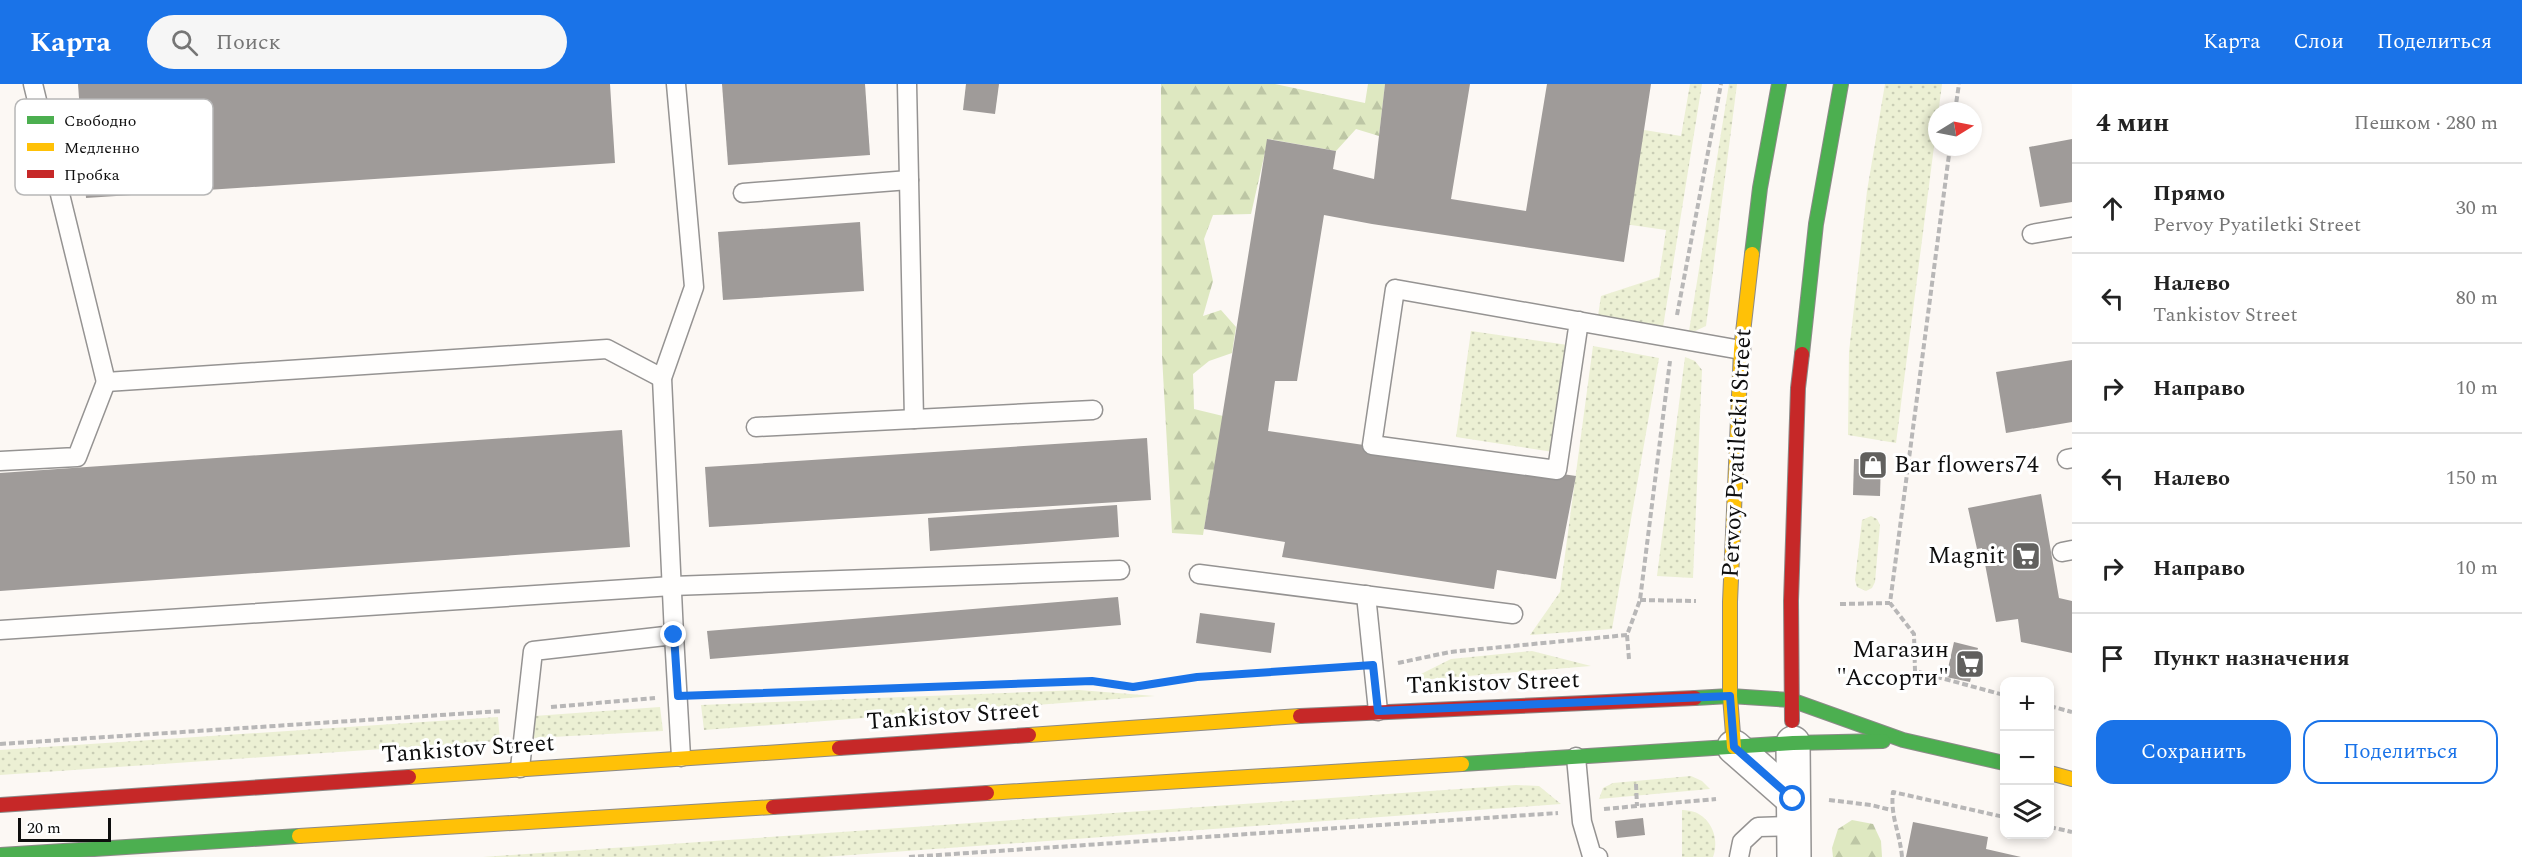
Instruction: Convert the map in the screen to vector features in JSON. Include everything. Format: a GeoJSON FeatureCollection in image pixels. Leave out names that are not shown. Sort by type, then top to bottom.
{"type":"FeatureCollection","features":[{"type":"Feature","properties":{"kind":"main road","name":"Pervoy Pyatiletki Street"},"geometry":{"type":"LineString","coordinates":[[1734,747],[1730,696],[1730,602],[1741,350],[1760,188],[1779,84]]}},
{"type":"Feature","properties":{"kind":"main road"},"geometry":{"type":"LineString","coordinates":[[1793,743],[1791,601],[1798,388],[1816,224],[1841,84]]}},
{"type":"Feature","properties":{"kind":"main road","name":"Tankistov Street"},"geometry":{"type":"LineString","coordinates":[[0,805],[1378,711],[1730,696],[1791,700],[1903,740],[2000,762]]}},
{"type":"Feature","properties":{"kind":"main road","name":"Tankistov Street"},"geometry":{"type":"LineString","coordinates":[[0,855],[1793,743],[1903,740]]}},
{"type":"Feature","properties":{"kind":"main road"},"geometry":{"type":"LineString","coordinates":[[2054,774],[2072,778]]}},
{"type":"Feature","properties":{"kind":"street"},"geometry":{"type":"LineString","coordinates":[[1793,743],[1793,827]]}},
{"type":"Feature","properties":{"kind":"street"},"geometry":{"type":"LineString","coordinates":[[1734,747],[1793,827]]}},
{"type":"Feature","properties":{"kind":"lane"},"geometry":{"type":"LineString","coordinates":[[33,84],[37,99]]}},
{"type":"Feature","properties":{"kind":"lane"},"geometry":{"type":"LineString","coordinates":[[676,84],[693,287],[662,378],[681,757]]}},
{"type":"Feature","properties":{"kind":"lane"},"geometry":{"type":"LineString","coordinates":[[907,84],[914,419]]}},
{"type":"Feature","properties":{"kind":"lane"},"geometry":{"type":"LineString","coordinates":[[743,193],[909,180]]}},
{"type":"Feature","properties":{"kind":"lane"},"geometry":{"type":"LineString","coordinates":[[0,462],[77,457],[106,382],[60,195]]}},
{"type":"Feature","properties":{"kind":"lane"},"geometry":{"type":"LineString","coordinates":[[2032,234],[2072,227]]}},
{"type":"Feature","properties":{"kind":"lane"},"geometry":{"type":"LineString","coordinates":[[1580,321],[1557,470],[1372,445],[1395,290],[1580,321],[1741,350]]}},
{"type":"Feature","properties":{"kind":"lane"},"geometry":{"type":"LineString","coordinates":[[106,382],[607,349],[662,378]]}},
{"type":"Feature","properties":{"kind":"lane"},"geometry":{"type":"LineString","coordinates":[[756,427],[1093,410]]}},
{"type":"Feature","properties":{"kind":"lane"},"geometry":{"type":"LineString","coordinates":[[0,630],[672,586],[1120,570]]}},
{"type":"Feature","properties":{"kind":"lane"},"geometry":{"type":"LineString","coordinates":[[1199,574],[1512,614]]}},
{"type":"Feature","properties":{"kind":"lane"},"geometry":{"type":"LineString","coordinates":[[1366,596],[1378,711]]}},
{"type":"Feature","properties":{"kind":"lane"},"geometry":{"type":"LineString","coordinates":[[520,768],[533,651],[674,635]]}},
{"type":"Feature","properties":{"kind":"lane"},"geometry":{"type":"LineString","coordinates":[[1576,757],[1581,811],[1592,856],[1598,857]]}},
{"type":"Feature","properties":{"kind":"lane"},"geometry":{"type":"LineString","coordinates":[[1739,857],[1743,842],[1758,827],[1793,827]]}},
{"type":"Feature","properties":{"kind":"path"},"geometry":{"type":"LineString","coordinates":[[1956,102],[1959,84]]}},
{"type":"Feature","properties":{"kind":"path"},"geometry":{"type":"LineString","coordinates":[[1949,156],[1890,603],[1914,634],[1915,671],[2000,694]]}},
{"type":"Feature","properties":{"kind":"path"},"geometry":{"type":"LineString","coordinates":[[1640,600],[1696,601]]}},
{"type":"Feature","properties":{"kind":"path"},"geometry":{"type":"LineString","coordinates":[[1840,604],[1890,603]]}},
{"type":"Feature","properties":{"kind":"path"},"geometry":{"type":"LineString","coordinates":[[0,744],[528,709],[678,696],[1092,681],[1133,687],[1197,677],[1410,662],[1450,652],[1627,635],[1629,659]]}},
{"type":"Feature","properties":{"kind":"path"},"geometry":{"type":"LineString","coordinates":[[2054,707],[2072,712]]}},
{"type":"Feature","properties":{"kind":"path"},"geometry":{"type":"LineString","coordinates":[[1635,778],[1637,806]]}},
{"type":"Feature","properties":{"kind":"path"},"geometry":{"type":"LineString","coordinates":[[1902,857],[1900,837],[1891,810],[1893,792],[2000,816]]}},
{"type":"Feature","properties":{"kind":"path"},"geometry":{"type":"LineString","coordinates":[[909,857],[1581,811],[1716,799]]}},
{"type":"Feature","properties":{"kind":"path"},"geometry":{"type":"LineString","coordinates":[[1829,800],[1891,810]]}},
{"type":"Feature","properties":{"kind":"path"},"geometry":{"type":"LineString","coordinates":[[2054,828],[2072,832]]}},
{"type":"Feature","properties":{"kind":"green space"},"geometry":{"type":"Polygon","coordinates":[[[1161,84],[1275,84],[1365,103],[1368,84],[1385,84],[1379,136],[1356,129],[1336,151],[1268,139],[1251,214],[1213,215],[1204,239],[1213,281],[1203,316],[1221,310],[1236,327],[1232,353],[1209,361],[1193,374],[1194,409],[1223,416],[1203,535],[1172,533],[1162,356],[1161,84]]]}},
{"type":"Feature","properties":{"kind":"green space"},"geometry":{"type":"Polygon","coordinates":[[[1690,84],[1702,84],[1663,327],[1598,316],[1601,296],[1659,277],[1666,230],[1617,223],[1632,128],[1681,136],[1690,84]]]}},
{"type":"Feature","properties":{"kind":"green space"},"geometry":{"type":"Polygon","coordinates":[[[1729,84],[1737,84],[1706,326],[1693,332],[1689,331],[1729,84]]]}},
{"type":"Feature","properties":{"kind":"green space"},"geometry":{"type":"Polygon","coordinates":[[[1885,84],[1942,84],[1940,102],[1928,102],[1928,156],[1933,156],[1896,443],[1848,435],[1849,352],[1867,191],[1885,84]]]}},
{"type":"Feature","properties":{"kind":"green space"},"geometry":{"type":"Polygon","coordinates":[[[1471,331],[1568,345],[1553,452],[1456,437],[1471,331]]]}},
{"type":"Feature","properties":{"kind":"green space"},"geometry":{"type":"Polygon","coordinates":[[[1593,346],[1659,358],[1612,629],[1530,635],[1560,592],[1593,346]]]}},
{"type":"Feature","properties":{"kind":"green space"},"geometry":{"type":"Polygon","coordinates":[[[1685,357],[1695,361],[1702,370],[1693,578],[1657,576],[1685,357]]]}},
{"type":"Feature","properties":{"kind":"green space"},"geometry":{"type":"Polygon","coordinates":[[[1871,516],[1877,519],[1880,525],[1875,582],[1872,588],[1866,591],[1857,587],[1855,580],[1862,520],[1871,516]]]}},
{"type":"Feature","properties":{"kind":"green space"},"geometry":{"type":"Polygon","coordinates":[[[1532,651],[1591,666],[1407,681],[1451,659],[1532,651]]]}},
{"type":"Feature","properties":{"kind":"green space"},"geometry":{"type":"Polygon","coordinates":[[[1079,690],[1155,696],[704,730],[701,705],[1079,690]]]}},
{"type":"Feature","properties":{"kind":"green space"},"geometry":{"type":"Polygon","coordinates":[[[660,707],[663,731],[534,738],[534,716],[660,707]]]}},
{"type":"Feature","properties":{"kind":"green space"},"geometry":{"type":"Polygon","coordinates":[[[498,717],[500,741],[0,775],[0,750],[498,717]]]}},
{"type":"Feature","properties":{"kind":"green space"},"geometry":{"type":"Polygon","coordinates":[[[1691,776],[1702,781],[1710,789],[1599,799],[1603,788],[1613,783],[1691,776]]]}},
{"type":"Feature","properties":{"kind":"green space"},"geometry":{"type":"Polygon","coordinates":[[[1516,785],[1539,786],[1561,804],[823,857],[483,857],[1516,785]]]}},
{"type":"Feature","properties":{"kind":"green space"},"geometry":{"type":"Polygon","coordinates":[[[1682,810],[1697,813],[1711,826],[1715,838],[1713,857],[1682,857],[1682,810]]]}},
{"type":"Feature","properties":{"kind":"green space"},"geometry":{"type":"Polygon","coordinates":[[[1852,820],[1873,824],[1881,841],[1882,857],[1833,857],[1832,848],[1838,829],[1852,820]]]}},
{"type":"Feature","properties":{"kind":"building"},"geometry":{"type":"Polygon","coordinates":[[[78,84],[610,84],[615,163],[213,190],[213,99],[79,99],[78,84]]]}},
{"type":"Feature","properties":{"kind":"building"},"geometry":{"type":"Polygon","coordinates":[[[722,84],[865,84],[870,155],[728,165],[722,84]]]}},
{"type":"Feature","properties":{"kind":"building"},"geometry":{"type":"Polygon","coordinates":[[[966,84],[999,84],[995,114],[963,110],[966,84]]]}},
{"type":"Feature","properties":{"kind":"building"},"geometry":{"type":"Polygon","coordinates":[[[1385,84],[1470,84],[1451,199],[1526,211],[1547,84],[1651,84],[1624,262],[1324,215],[1297,381],[1275,381],[1268,431],[1576,476],[1556,579],[1497,570],[1494,589],[1282,557],[1285,542],[1204,529],[1267,139],[1336,151],[1333,169],[1374,179],[1385,84]]]}},
{"type":"Feature","properties":{"kind":"building"},"geometry":{"type":"Polygon","coordinates":[[[2072,139],[2072,202],[2040,207],[2029,147],[2072,139]]]}},
{"type":"Feature","properties":{"kind":"building"},"geometry":{"type":"Polygon","coordinates":[[[86,195],[131,195],[86,198],[86,195]]]}},
{"type":"Feature","properties":{"kind":"building"},"geometry":{"type":"Polygon","coordinates":[[[860,222],[864,291],[723,300],[718,232],[860,222]]]}},
{"type":"Feature","properties":{"kind":"building"},"geometry":{"type":"Polygon","coordinates":[[[2072,360],[2072,422],[2006,433],[1996,372],[2072,360]]]}},
{"type":"Feature","properties":{"kind":"building"},"geometry":{"type":"Polygon","coordinates":[[[622,430],[630,547],[0,591],[0,473],[622,430]]]}},
{"type":"Feature","properties":{"kind":"building"},"geometry":{"type":"Polygon","coordinates":[[[1147,438],[1151,500],[709,527],[705,467],[1147,438]]]}},
{"type":"Feature","properties":{"kind":"building"},"geometry":{"type":"Polygon","coordinates":[[[1854,459],[1881,459],[1880,496],[1853,495],[1854,459]]]}},
{"type":"Feature","properties":{"kind":"building"},"geometry":{"type":"Polygon","coordinates":[[[2041,494],[2059,598],[2072,601],[2072,653],[2021,642],[2018,619],[1996,622],[1982,548],[1977,549],[1968,508],[2041,494]]]}},
{"type":"Feature","properties":{"kind":"building"},"geometry":{"type":"Polygon","coordinates":[[[1117,505],[1119,537],[930,551],[928,518],[1117,505]]]}},
{"type":"Feature","properties":{"kind":"building"},"geometry":{"type":"Polygon","coordinates":[[[1118,597],[1121,625],[710,659],[707,631],[1118,597]]]}},
{"type":"Feature","properties":{"kind":"building"},"geometry":{"type":"Polygon","coordinates":[[[1200,613],[1275,623],[1271,653],[1196,643],[1200,613]]]}},
{"type":"Feature","properties":{"kind":"building"},"geometry":{"type":"Polygon","coordinates":[[[1954,642],[1978,648],[1970,682],[1946,677],[1954,642]]]}},
{"type":"Feature","properties":{"kind":"building"},"geometry":{"type":"Polygon","coordinates":[[[1643,818],[1645,835],[1617,838],[1615,821],[1643,818]]]}},
{"type":"Feature","properties":{"kind":"building"},"geometry":{"type":"Polygon","coordinates":[[[1913,822],[1988,837],[1986,849],[2021,857],[1906,857],[1913,822]]]}},
{"type":"Feature","properties":{"kind":"traffic: fast"},"geometry":{"type":"LineString","coordinates":[[1752,254],[1760,188],[1779,84]]}},
{"type":"Feature","properties":{"kind":"traffic: fast"},"geometry":{"type":"LineString","coordinates":[[1802,354],[1816,224],[1841,84]]}},
{"type":"Feature","properties":{"kind":"traffic: fast"},"geometry":{"type":"LineString","coordinates":[[1695,698],[1730,696],[1791,700],[1903,740],[2000,762]]}},
{"type":"Feature","properties":{"kind":"traffic: fast"},"geometry":{"type":"LineString","coordinates":[[1462,764],[1793,743],[1883,741]]}},
{"type":"Feature","properties":{"kind":"traffic: fast"},"geometry":{"type":"LineString","coordinates":[[0,855],[299,836]]}},
{"type":"Feature","properties":{"kind":"traffic: slow"},"geometry":{"type":"LineString","coordinates":[[1734,747],[1730,696],[1730,602],[1741,350],[1752,254]]}},
{"type":"Feature","properties":{"kind":"traffic: slow"},"geometry":{"type":"LineString","coordinates":[[1029,735],[1300,716]]}},
{"type":"Feature","properties":{"kind":"traffic: slow"},"geometry":{"type":"LineString","coordinates":[[409,777],[839,748]]}},
{"type":"Feature","properties":{"kind":"traffic: slow"},"geometry":{"type":"LineString","coordinates":[[987,793],[1462,764]]}},
{"type":"Feature","properties":{"kind":"traffic: slow"},"geometry":{"type":"LineString","coordinates":[[2054,774],[2072,779]]}},
{"type":"Feature","properties":{"kind":"traffic: slow"},"geometry":{"type":"LineString","coordinates":[[299,836],[773,807]]}},
{"type":"Feature","properties":{"kind":"traffic: jam"},"geometry":{"type":"LineString","coordinates":[[1792,721],[1791,601],[1798,388],[1802,354]]}},
{"type":"Feature","properties":{"kind":"traffic: jam"},"geometry":{"type":"LineString","coordinates":[[1300,716],[1695,698]]}},
{"type":"Feature","properties":{"kind":"traffic: jam"},"geometry":{"type":"LineString","coordinates":[[839,748],[1029,735]]}},
{"type":"Feature","properties":{"kind":"traffic: jam"},"geometry":{"type":"LineString","coordinates":[[0,805],[409,777]]}},
{"type":"Feature","properties":{"kind":"traffic: jam"},"geometry":{"type":"LineString","coordinates":[[773,807],[987,793]]}},
{"type":"Feature","properties":{"kind":"place","name":"Bar flowers74"},"geometry":{"type":"Point","coordinates":[1873,465]}},
{"type":"Feature","properties":{"kind":"place","name":"Magnit"},"geometry":{"type":"Point","coordinates":[2026,556]}},
{"type":"Feature","properties":{"kind":"place","name":"Магазин \"Ассорти\""},"geometry":{"type":"Point","coordinates":[1970,664]}},
{"type":"Feature","properties":{"kind":"route"},"geometry":{"type":"LineString","coordinates":[[674,635],[678,696],[1092,681],[1133,687],[1197,677],[1373,665],[1378,711],[1730,696],[1734,747],[1793,799]]}}]}
